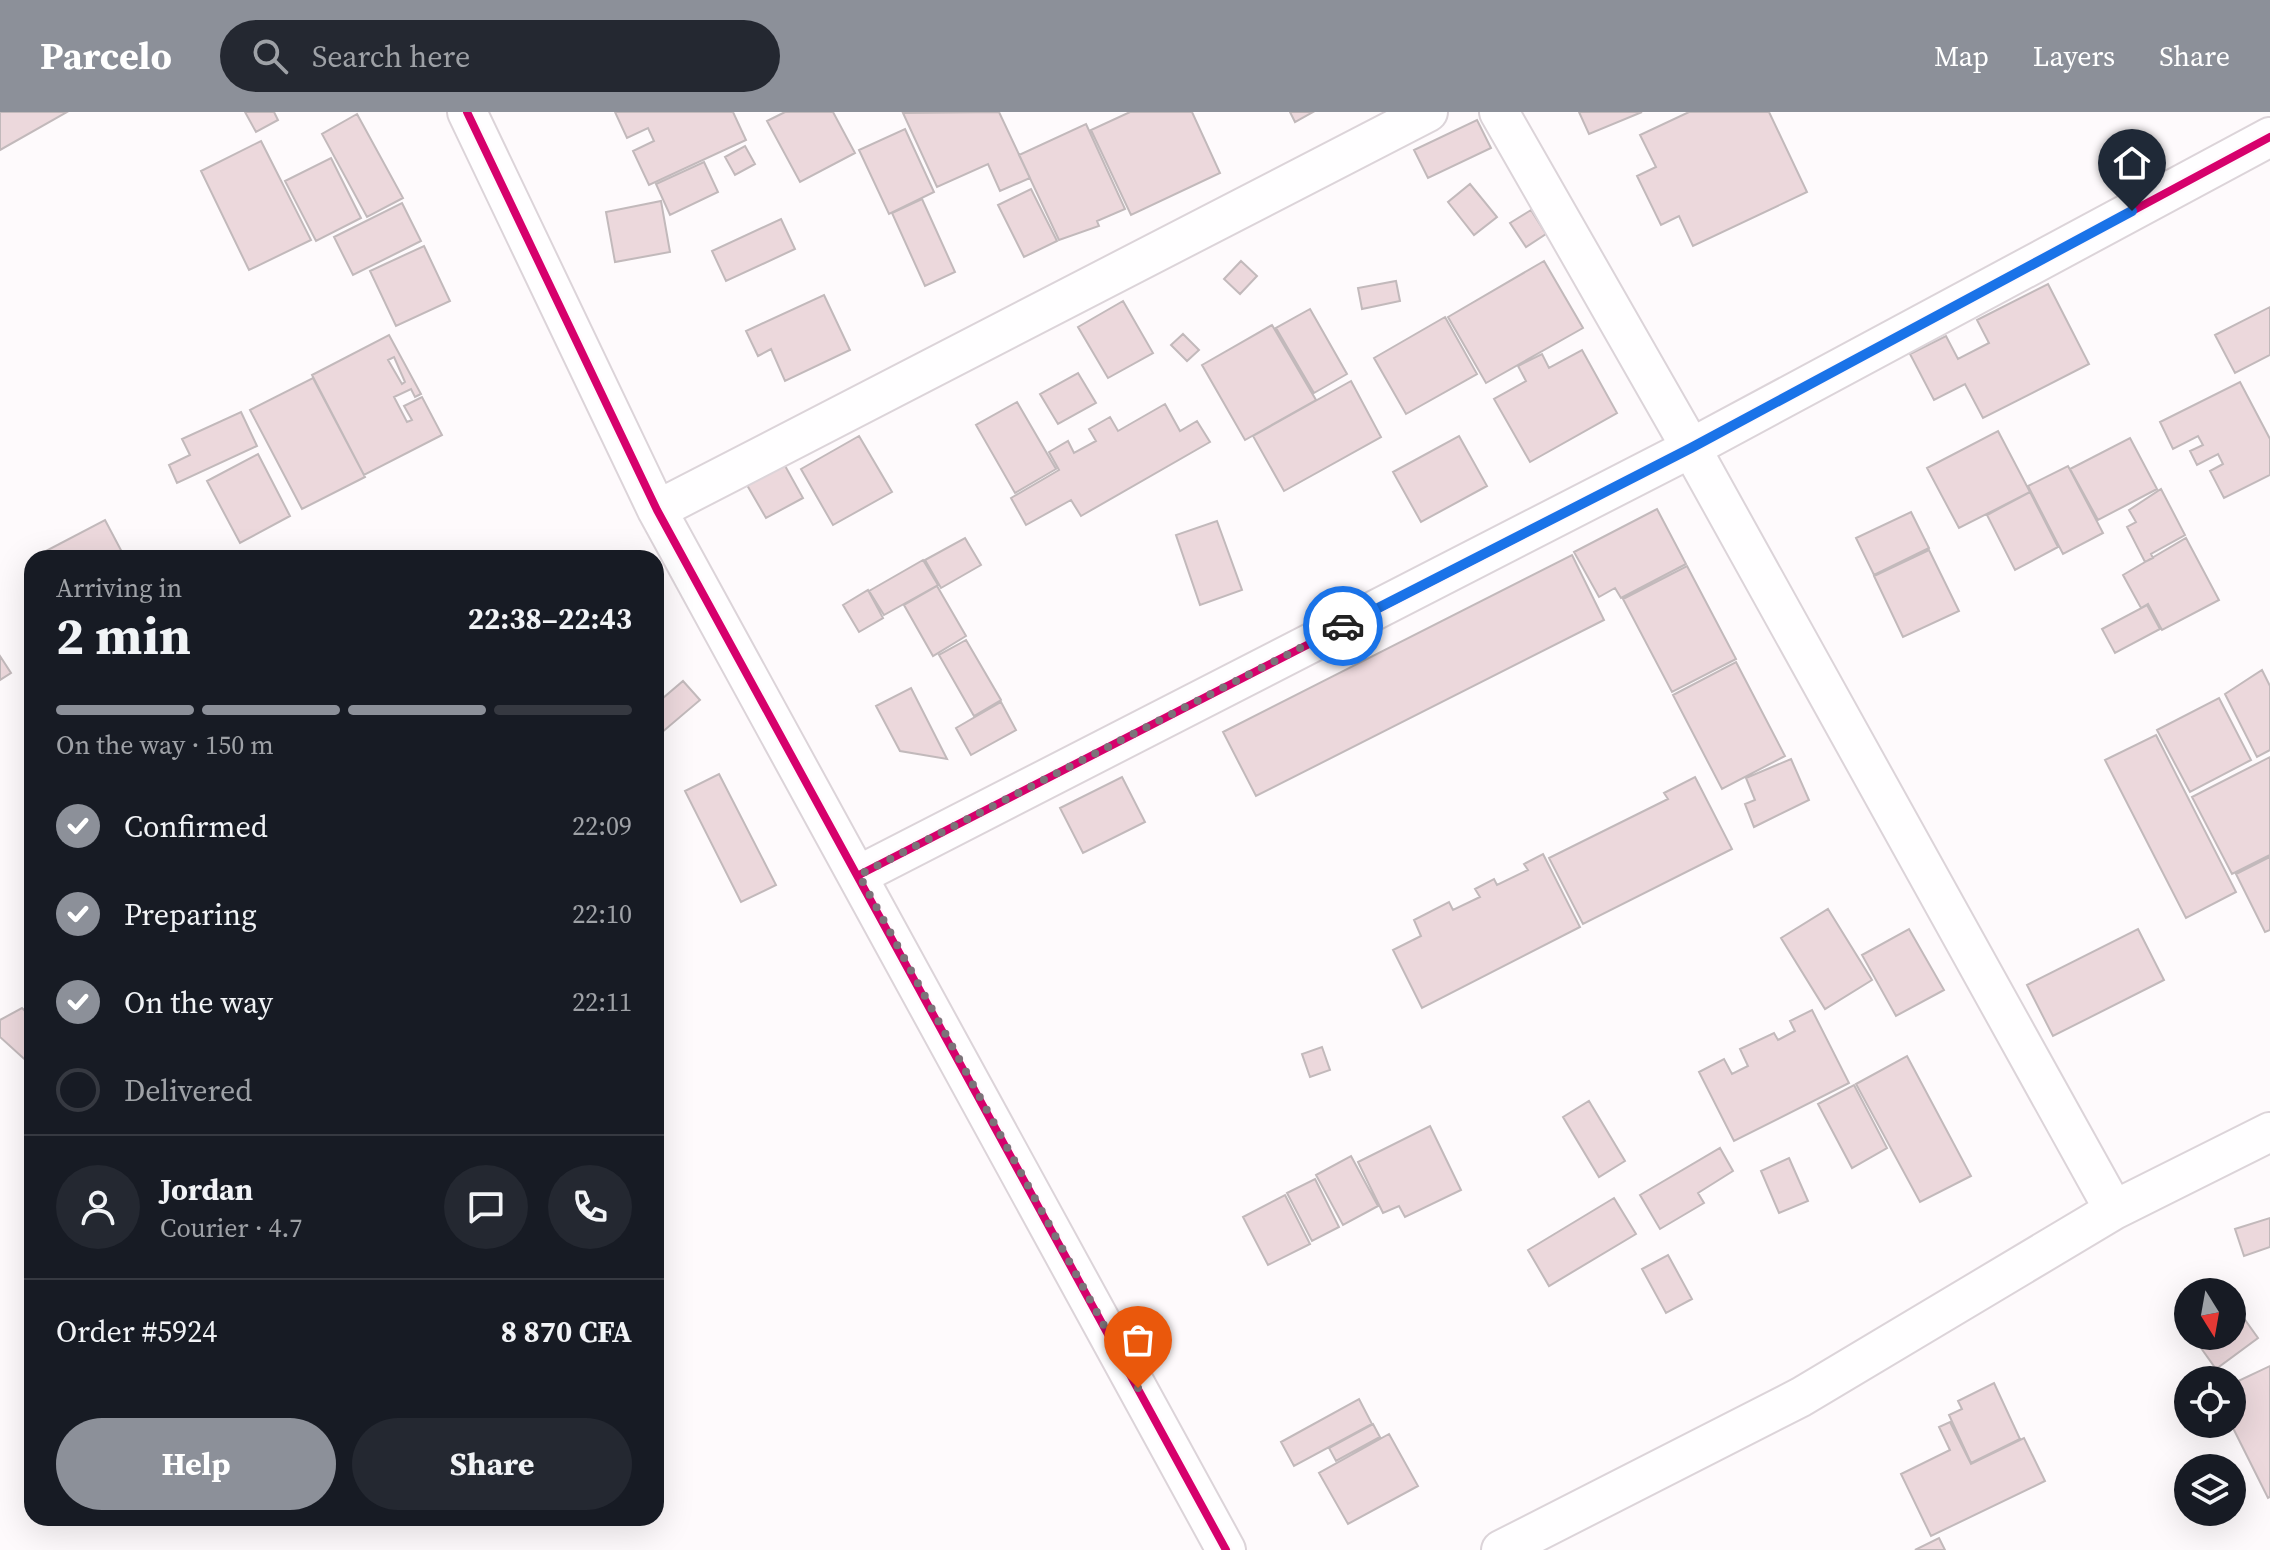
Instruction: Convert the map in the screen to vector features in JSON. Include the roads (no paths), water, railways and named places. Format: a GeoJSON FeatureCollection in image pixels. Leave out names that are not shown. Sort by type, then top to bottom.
{"type":"FeatureCollection","features":[{"type":"Feature","properties":{"kind":"street"},"geometry":{"type":"LineString","coordinates":[[657,510],[1428,112]]}},
{"type":"Feature","properties":{"kind":"street"},"geometry":{"type":"LineString","coordinates":[[1499,112],[1691,448],[2114,1210]]}},
{"type":"Feature","properties":{"kind":"street"},"geometry":{"type":"LineString","coordinates":[[481,116],[657,510],[1226,1550]]}},
{"type":"Feature","properties":{"kind":"street"},"geometry":{"type":"LineString","coordinates":[[859,875],[1691,448],[2270,137]]}},
{"type":"Feature","properties":{"kind":"street"},"geometry":{"type":"LineString","coordinates":[[1501,1550],[1801,1397],[2114,1210],[2270,1132]]}}]}
